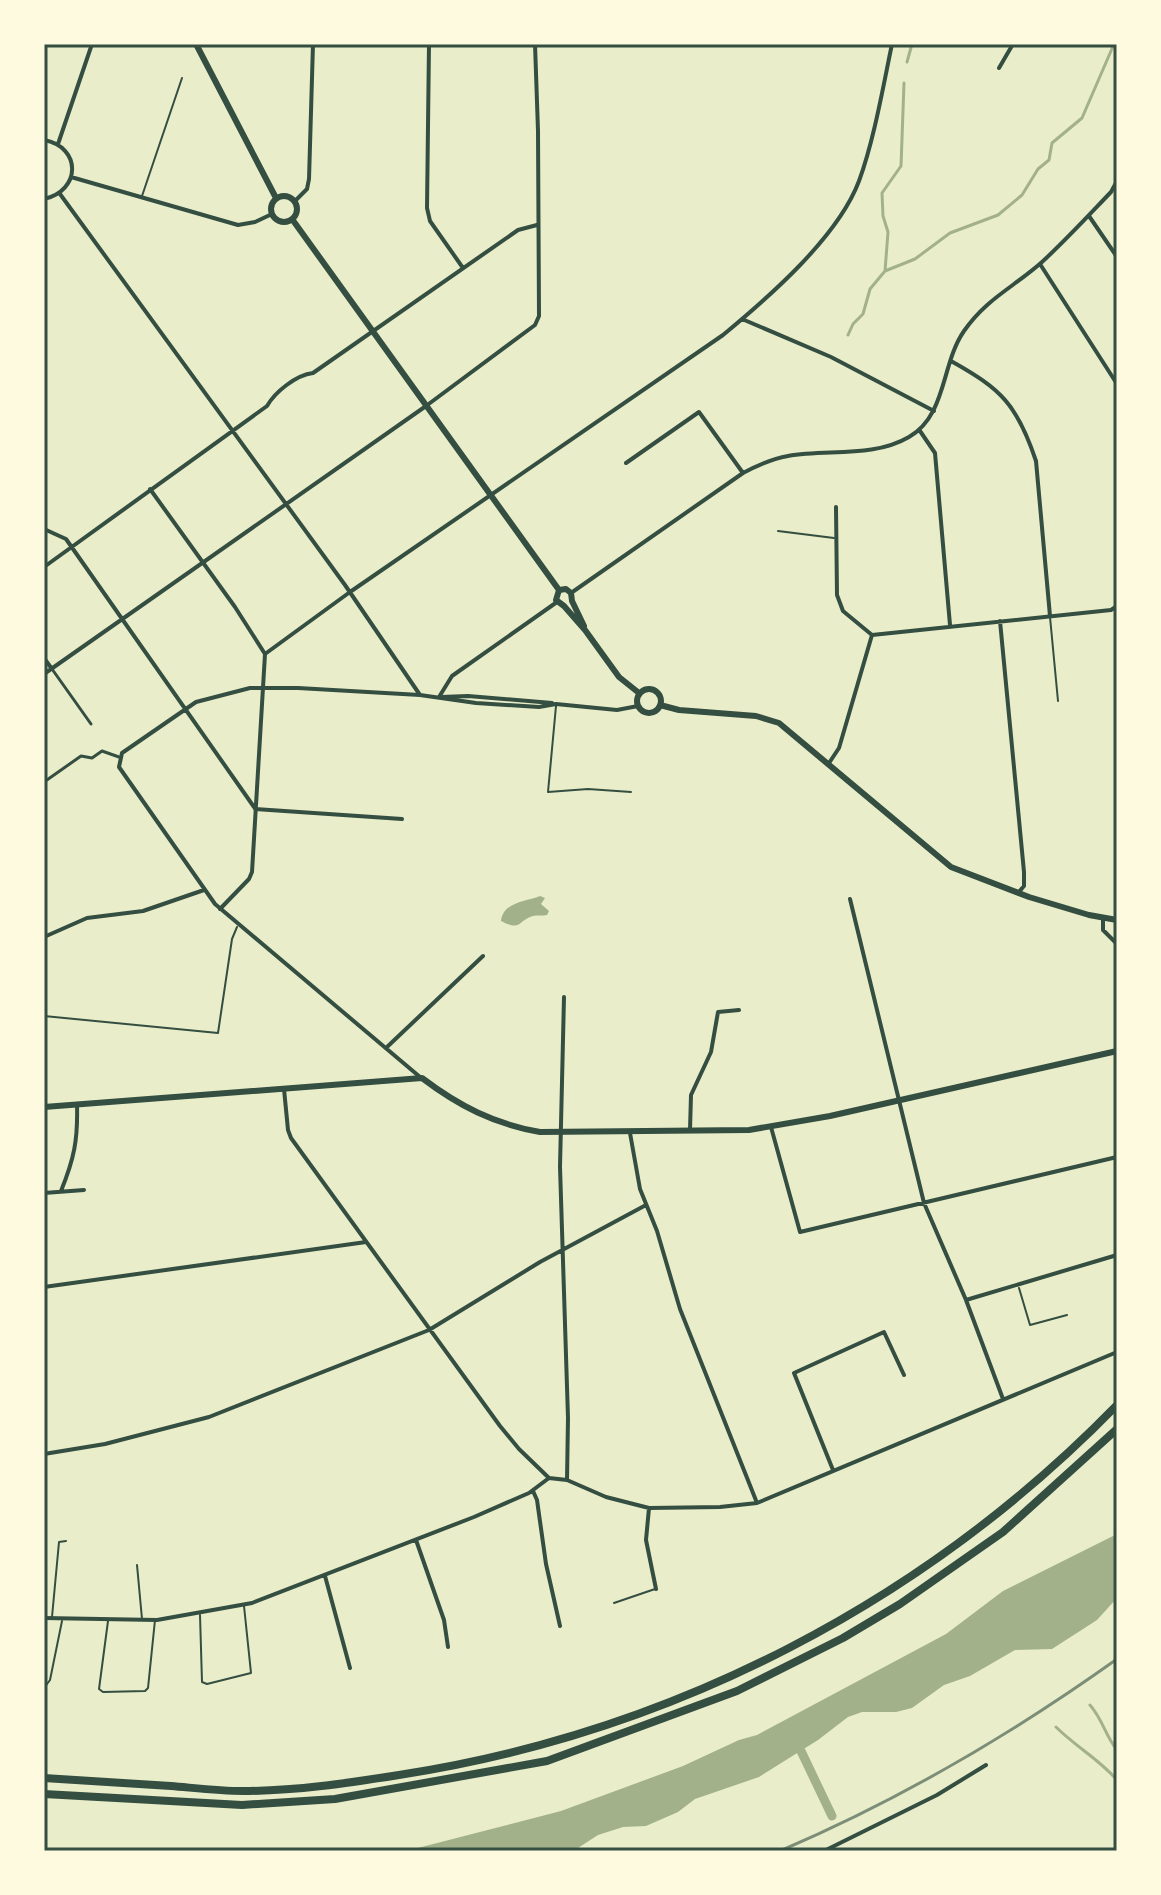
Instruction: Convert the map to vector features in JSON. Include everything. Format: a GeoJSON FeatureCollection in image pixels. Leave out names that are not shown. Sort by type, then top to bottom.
{"type":"FeatureCollection","features":[{"type":"Feature","properties":{"kind":"highway"},"geometry":{"type":"LineString","coordinates":[[44,1778],[243,1791],[332,1785],[435,1769],[539,1747],[640,1714],[730,1679],[835,1625],[908,1580],[1012,1502],[1117,1405]]}},
{"type":"Feature","properties":{"kind":"highway"},"geometry":{"type":"LineString","coordinates":[[44,1794],[242,1805],[335,1799],[547,1761],[737,1691],[854,1631],[900,1604],[1003,1532],[1117,1429]]}},
{"type":"Feature","properties":{"kind":"street"},"geometry":{"type":"LineString","coordinates":[[58,144],[92,44]]}},
{"type":"Feature","properties":{"kind":"street"},"geometry":{"type":"LineString","coordinates":[[196,44],[276,198]]}},
{"type":"Feature","properties":{"kind":"street"},"geometry":{"type":"LineString","coordinates":[[295,201],[307,189],[309,179],[313,44]]}},
{"type":"Feature","properties":{"kind":"street"},"geometry":{"type":"LineString","coordinates":[[429,44],[428,215],[463,268]]}},
{"type":"Feature","properties":{"kind":"street"},"geometry":{"type":"LineString","coordinates":[[44,674],[426,406],[522,337],[537,320],[535,44]]}},
{"type":"Feature","properties":{"kind":"street"},"geometry":{"type":"LineString","coordinates":[[265,654],[350,592],[690,359],[742,319],[827,234],[849,202],[863,169],[892,44]]}},
{"type":"Feature","properties":{"kind":"street"},"geometry":{"type":"LineString","coordinates":[[999,68],[1013,44]]}},
{"type":"Feature","properties":{"kind":"street"},"geometry":{"type":"LineString","coordinates":[[44,140],[58,144],[71,161],[71,177],[60,194],[44,199]]}},
{"type":"Feature","properties":{"kind":"street"},"geometry":{"type":"LineString","coordinates":[[71,177],[238,225],[272,214]]}},
{"type":"Feature","properties":{"kind":"street"},"geometry":{"type":"LineString","coordinates":[[571,593],[743,473],[765,461],[889,446],[920,431],[934,411],[961,335],[980,309],[1040,264],[1089,216],[1117,181]]}},
{"type":"Feature","properties":{"kind":"street"},"geometry":{"type":"LineString","coordinates":[[60,194],[350,592],[420,695]]}},
{"type":"Feature","properties":{"kind":"street"},"geometry":{"type":"LineString","coordinates":[[287,196],[295,201],[297,209],[292,219],[281,222],[272,214],[271,205],[276,198],[287,196]]}},
{"type":"Feature","properties":{"kind":"street"},"geometry":{"type":"LineString","coordinates":[[1089,216],[1117,257]]}},
{"type":"Feature","properties":{"kind":"street"},"geometry":{"type":"LineString","coordinates":[[292,219],[559,590]]}},
{"type":"Feature","properties":{"kind":"street"},"geometry":{"type":"LineString","coordinates":[[44,567],[267,406],[272,397],[303,375],[313,373],[518,230],[537,225]]}},
{"type":"Feature","properties":{"kind":"street"},"geometry":{"type":"LineString","coordinates":[[1040,264],[1117,384]]}},
{"type":"Feature","properties":{"kind":"street"},"geometry":{"type":"LineString","coordinates":[[742,319],[831,357],[934,411]]}},
{"type":"Feature","properties":{"kind":"street"},"geometry":{"type":"LineString","coordinates":[[951,361],[1003,394],[1031,446],[1036,461],[1050,616]]}},
{"type":"Feature","properties":{"kind":"street"},"geometry":{"type":"LineString","coordinates":[[626,463],[699,412],[743,473]]}},
{"type":"Feature","properties":{"kind":"street"},"geometry":{"type":"LineString","coordinates":[[920,431],[935,453],[950,625]]}},
{"type":"Feature","properties":{"kind":"street"},"geometry":{"type":"LineString","coordinates":[[150,489],[265,654],[251,874],[220,909]]}},
{"type":"Feature","properties":{"kind":"street"},"geometry":{"type":"LineString","coordinates":[[836,507],[836,587],[840,604],[843,611],[872,635],[1111,610],[1117,606]]}},
{"type":"Feature","properties":{"kind":"street"},"geometry":{"type":"LineString","coordinates":[[44,529],[58,533],[72,547],[255,809]]}},
{"type":"Feature","properties":{"kind":"street"},"geometry":{"type":"LineString","coordinates":[[559,590],[566,589],[571,593],[585,630]]}},
{"type":"Feature","properties":{"kind":"street"},"geometry":{"type":"LineString","coordinates":[[559,590],[556,595],[561,604],[585,630],[619,677],[639,693]]}},
{"type":"Feature","properties":{"kind":"street"},"geometry":{"type":"LineString","coordinates":[[439,697],[452,676],[561,604],[572,601]]}},
{"type":"Feature","properties":{"kind":"street"},"geometry":{"type":"LineString","coordinates":[[1000,621],[1024,872],[1024,886],[1018,893]]}},
{"type":"Feature","properties":{"kind":"street"},"geometry":{"type":"LineString","coordinates":[[829,763],[839,748],[872,635]]}},
{"type":"Feature","properties":{"kind":"street"},"geometry":{"type":"LineString","coordinates":[[44,658],[91,724]]}},
{"type":"Feature","properties":{"kind":"street"},"geometry":{"type":"LineString","coordinates":[[638,706],[617,710],[556,704],[539,707],[420,695],[263,688],[203,699],[122,753],[119,767],[204,890],[238,926],[454,1102],[491,1120],[519,1128],[560,1134],[690,1133],[771,1127],[1117,1051]]}},
{"type":"Feature","properties":{"kind":"street"},"geometry":{"type":"LineString","coordinates":[[638,706],[651,713],[660,705],[656,691],[648,689],[639,693]]}},
{"type":"Feature","properties":{"kind":"street"},"geometry":{"type":"LineString","coordinates":[[638,706],[639,693]]}},
{"type":"Feature","properties":{"kind":"street"},"geometry":{"type":"LineString","coordinates":[[660,705],[679,710],[756,716],[779,723],[957,870],[1018,893],[1103,919],[1117,920]]}},
{"type":"Feature","properties":{"kind":"street"},"geometry":{"type":"LineString","coordinates":[[44,782],[81,756],[92,758],[102,751],[119,757]]}},
{"type":"Feature","properties":{"kind":"street"},"geometry":{"type":"LineString","coordinates":[[255,809],[402,819]]}},
{"type":"Feature","properties":{"kind":"street"},"geometry":{"type":"LineString","coordinates":[[44,937],[87,918],[155,908],[204,890]]}},
{"type":"Feature","properties":{"kind":"street"},"geometry":{"type":"LineString","coordinates":[[850,899],[924,1203],[966,1300],[1003,1399]]}},
{"type":"Feature","properties":{"kind":"street"},"geometry":{"type":"LineString","coordinates":[[1103,919],[1103,930],[1117,944]]}},
{"type":"Feature","properties":{"kind":"street"},"geometry":{"type":"LineString","coordinates":[[387,1047],[483,956]]}},
{"type":"Feature","properties":{"kind":"street"},"geometry":{"type":"LineString","coordinates":[[564,997],[560,1134],[567,1480]]}},
{"type":"Feature","properties":{"kind":"street"},"geometry":{"type":"LineString","coordinates":[[690,1133],[691,1095],[711,1052],[718,1012],[739,1010]]}},
{"type":"Feature","properties":{"kind":"street"},"geometry":{"type":"LineString","coordinates":[[44,1107],[422,1078]]}},
{"type":"Feature","properties":{"kind":"street"},"geometry":{"type":"LineString","coordinates":[[284,1089],[291,1138],[500,1426],[549,1478],[567,1480],[606,1497],[649,1508],[757,1503],[1117,1352]]}},
{"type":"Feature","properties":{"kind":"street"},"geometry":{"type":"LineString","coordinates":[[61,1191],[78,1136],[77,1105]]}},
{"type":"Feature","properties":{"kind":"street"},"geometry":{"type":"LineString","coordinates":[[771,1127],[800,1232],[1117,1157]]}},
{"type":"Feature","properties":{"kind":"street"},"geometry":{"type":"LineString","coordinates":[[630,1133],[640,1189],[657,1231],[680,1309],[757,1503]]}},
{"type":"Feature","properties":{"kind":"street"},"geometry":{"type":"LineString","coordinates":[[44,1193],[84,1190]]}},
{"type":"Feature","properties":{"kind":"street"},"geometry":{"type":"LineString","coordinates":[[44,1454],[105,1444],[209,1417],[429,1330],[646,1205]]}},
{"type":"Feature","properties":{"kind":"street"},"geometry":{"type":"LineString","coordinates":[[44,1287],[366,1242]]}},
{"type":"Feature","properties":{"kind":"street"},"geometry":{"type":"LineString","coordinates":[[966,1300],[1117,1255]]}},
{"type":"Feature","properties":{"kind":"street"},"geometry":{"type":"LineString","coordinates":[[833,1470],[794,1373],[884,1332],[904,1375]]}},
{"type":"Feature","properties":{"kind":"street"},"geometry":{"type":"LineString","coordinates":[[44,1618],[155,1620],[244,1605],[416,1540],[533,1491],[549,1478]]}},
{"type":"Feature","properties":{"kind":"street"},"geometry":{"type":"LineString","coordinates":[[533,1491],[560,1626]]}},
{"type":"Feature","properties":{"kind":"street"},"geometry":{"type":"LineString","coordinates":[[649,1508],[646,1540],[656,1589]]}},
{"type":"Feature","properties":{"kind":"street"},"geometry":{"type":"LineString","coordinates":[[416,1540],[444,1620],[448,1647]]}},
{"type":"Feature","properties":{"kind":"street"},"geometry":{"type":"LineString","coordinates":[[325,1576],[350,1668]]}},
{"type":"Feature","properties":{"kind":"street"},"geometry":{"type":"LineString","coordinates":[[824,1851],[937,1795],[986,1765]]}},
{"type":"Feature","properties":{"kind":"lane"},"geometry":{"type":"LineString","coordinates":[[141,197],[182,78]]}},
{"type":"Feature","properties":{"kind":"lane"},"geometry":{"type":"LineString","coordinates":[[778,531],[836,538]]}},
{"type":"Feature","properties":{"kind":"lane"},"geometry":{"type":"LineString","coordinates":[[1050,616],[1058,701]]}},
{"type":"Feature","properties":{"kind":"lane"},"geometry":{"type":"LineString","coordinates":[[556,704],[548,792],[588,789],[631,792]]}},
{"type":"Feature","properties":{"kind":"lane"},"geometry":{"type":"LineString","coordinates":[[44,1016],[218,1033],[232,939],[238,926]]}},
{"type":"Feature","properties":{"kind":"lane"},"geometry":{"type":"LineString","coordinates":[[1018,1286],[1030,1325],[1067,1315]]}},
{"type":"Feature","properties":{"kind":"lane"},"geometry":{"type":"LineString","coordinates":[[52,1618],[59,1542],[66,1541]]}},
{"type":"Feature","properties":{"kind":"lane"},"geometry":{"type":"LineString","coordinates":[[137,1565],[142,1619]]}},
{"type":"Feature","properties":{"kind":"lane"},"geometry":{"type":"LineString","coordinates":[[614,1603],[656,1589]]}},
{"type":"Feature","properties":{"kind":"lane"},"geometry":{"type":"LineString","coordinates":[[200,1614],[202,1682],[207,1684],[251,1673],[244,1605]]}},
{"type":"Feature","properties":{"kind":"lane"},"geometry":{"type":"LineString","coordinates":[[44,1688],[50,1680],[63,1619]]}},
{"type":"Feature","properties":{"kind":"lane"},"geometry":{"type":"LineString","coordinates":[[108,1620],[99,1689],[103,1692],[148,1688],[155,1620]]}},
{"type":"Feature","properties":{"kind":"shaded area"},"geometry":{"type":"Polygon","coordinates":[[[540,896],[545,898],[541,904],[549,911],[547,915],[533,916],[516,925],[501,921],[510,906],[540,896]]]}},
{"type":"Feature","properties":{"kind":"shaded area"},"geometry":{"type":"Polygon","coordinates":[[[1117,1534],[1117,1598],[1097,1620],[1052,1649],[1015,1650],[970,1676],[944,1685],[912,1708],[896,1712],[862,1712],[848,1717],[759,1777],[695,1799],[678,1812],[646,1826],[623,1827],[598,1835],[578,1848],[406,1851],[561,1811],[757,1735],[946,1634],[1003,1591],[1117,1534]]]}},
{"type":"Feature","properties":{"kind":"waterway"},"geometry":{"type":"LineString","coordinates":[[907,62],[912,44]]}},
{"type":"Feature","properties":{"kind":"waterway"},"geometry":{"type":"LineString","coordinates":[[848,335],[863,314],[870,289],[885,271],[915,259],[950,233],[998,215],[1022,195],[1038,169],[1049,160],[1052,143],[1082,118],[1114,44]]}},
{"type":"Feature","properties":{"kind":"waterway"},"geometry":{"type":"LineString","coordinates":[[885,271],[888,232],[883,216],[882,193],[901,166],[904,83]]}},
{"type":"Feature","properties":{"kind":"waterway"},"geometry":{"type":"LineString","coordinates":[[1090,1705],[1117,1750]]}},
{"type":"Feature","properties":{"kind":"waterway"},"geometry":{"type":"LineString","coordinates":[[1056,1727],[1117,1780]]}},
{"type":"Feature","properties":{"kind":"waterway"},"geometry":{"type":"LineString","coordinates":[[801,1751],[832,1816]]}},
{"type":"Feature","properties":{"kind":"railway"},"geometry":{"type":"LineString","coordinates":[[780,1851],[868,1810],[954,1764],[1117,1659]]}}]}
